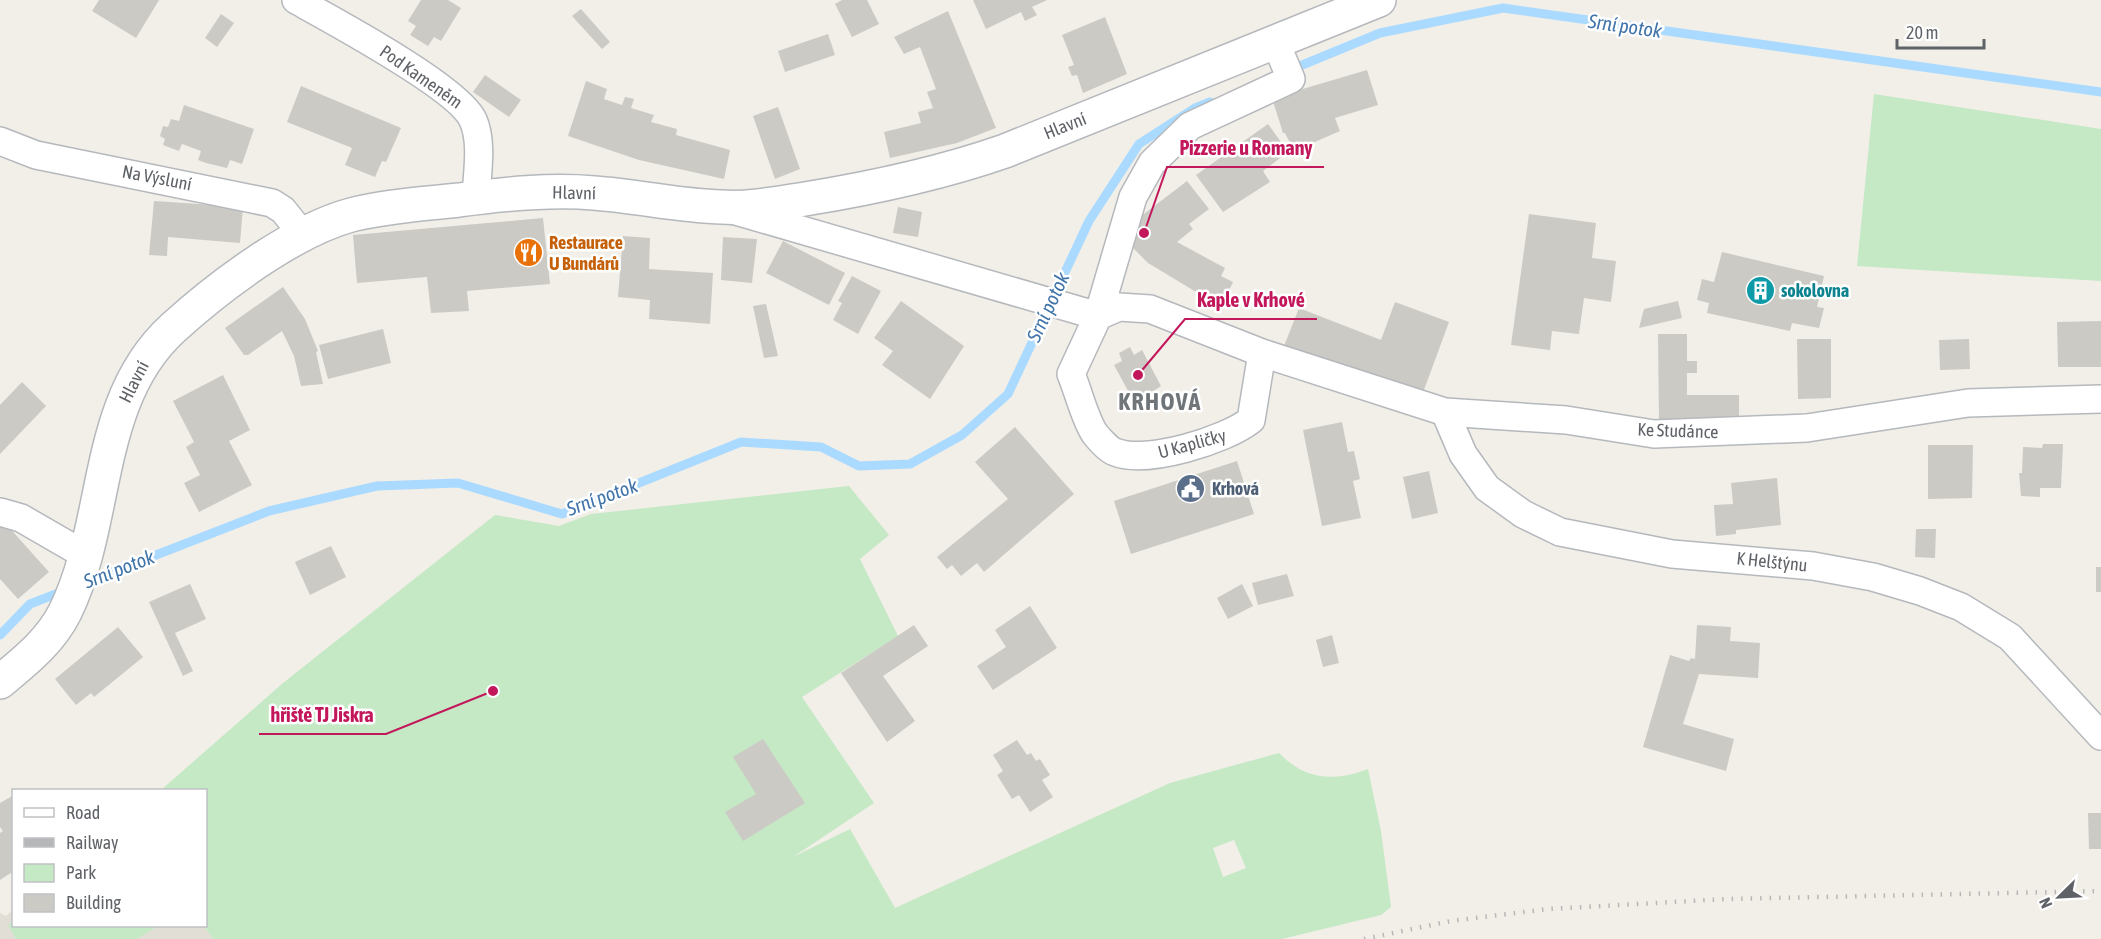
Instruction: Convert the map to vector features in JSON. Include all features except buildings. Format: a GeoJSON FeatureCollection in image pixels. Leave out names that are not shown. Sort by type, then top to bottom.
{"type":"FeatureCollection","features":[{"type":"Feature","properties":{"kind":"street","name":"Pod Kameněm"},"geometry":{"type":"LineString","coordinates":[[296,0],[368,40],[452,96],[467,109],[476,128],[476,197]]}},
{"type":"Feature","properties":{"kind":"street","name":"Hlavní"},"geometry":{"type":"LineString","coordinates":[[0,682],[40,647],[65,612],[84,562],[117,421],[138,368],[159,341],[195,309],[260,262],[303,235],[331,222],[363,212],[476,197],[560,191],[723,208],[762,205],[864,190],[962,166],[1283,59],[1379,0]]}},
{"type":"Feature","properties":{"kind":"street","name":"U Kapličky"},"geometry":{"type":"LineString","coordinates":[[1262,353],[1251,420],[1238,431],[1209,443],[1142,457],[1114,452],[1094,433],[1071,374],[1098,316],[1133,197],[1152,163],[1190,126],[1283,59]]}},
{"type":"Feature","properties":{"kind":"street","name":"Na Výsluní"},"geometry":{"type":"LineString","coordinates":[[0,141],[36,155],[272,203],[284,210],[303,235]]}},
{"type":"Feature","properties":{"kind":"street"},"geometry":{"type":"LineString","coordinates":[[723,208],[1098,316],[1119,307],[1150,309],[1262,353]]}},
{"type":"Feature","properties":{"kind":"street","name":"Ke Studánce"},"geometry":{"type":"LineString","coordinates":[[1262,353],[1445,412],[1566,420],[1654,434],[1727,433],[1808,428],[1968,403],[2101,399]]}},
{"type":"Feature","properties":{"kind":"street","name":"K Helštýnu"},"geometry":{"type":"LineString","coordinates":[[1445,412],[1463,454],[1487,488],[1523,514],[1560,532],[1672,554],[1813,566],[1873,577],[1920,591],[1961,607],[2010,638],[2101,736]]}},
{"type":"Feature","properties":{"kind":"street"},"geometry":{"type":"LineString","coordinates":[[0,512],[21,518],[84,562]]}},
{"type":"Feature","properties":{"kind":"shaded area"},"geometry":{"type":"Polygon","coordinates":[[[12,911],[12,927],[205,927],[213,939],[0,939],[0,913],[6,916],[12,911]]]}},
{"type":"Feature","properties":{"kind":"green space"},"geometry":{"type":"Polygon","coordinates":[[[1874,94],[2101,129],[2101,281],[1857,266],[1874,94]]]}},
{"type":"Feature","properties":{"kind":"green space"},"geometry":{"type":"Polygon","coordinates":[[[849,486],[889,535],[860,559],[898,636],[802,697],[874,803],[793,857],[850,829],[895,908],[1170,783],[1279,753],[1299,769],[1320,776],[1343,776],[1368,769],[1381,831],[1391,907],[1381,915],[1282,939],[213,939],[205,927],[207,927],[207,789],[162,789],[283,683],[495,515],[559,526],[591,514],[849,486]],[[1234,840],[1213,848],[1223,877],[1246,868],[1234,840]]]}},
{"type":"Feature","properties":{"kind":"green space"},"geometry":{"type":"Polygon","coordinates":[[[12,923],[12,927],[156,927],[137,939],[16,939],[8,925],[12,923]]]}},
{"type":"Feature","properties":{"kind":"waterway","name":"Srní potok"},"geometry":{"type":"LineString","coordinates":[[1290,70],[1380,33],[1503,8],[2101,92]]}},
{"type":"Feature","properties":{"kind":"waterway","name":"Srní potok"},"geometry":{"type":"LineString","coordinates":[[84,583],[269,511],[377,486],[458,483],[562,514],[741,442],[821,447],[859,466],[910,464],[962,435],[1008,394],[1089,221],[1139,144],[1195,108],[1210,102]]}},
{"type":"Feature","properties":{"kind":"waterway","name":"Srní potok"},"geometry":{"type":"LineString","coordinates":[[0,635],[30,604],[66,590]]}},
{"type":"Feature","properties":{"kind":"railway"},"geometry":{"type":"LineString","coordinates":[[1364,939],[1451,921],[1548,909],[1727,899],[2101,891]]}},
{"type":"Feature","properties":{"kind":"place","name":"Pizzerie u Romany"},"geometry":{"type":"Point","coordinates":[1144,233]}},
{"type":"Feature","properties":{"kind":"place","name":"Restaurace U Bundárů"},"geometry":{"type":"Point","coordinates":[528,253]}},
{"type":"Feature","properties":{"kind":"place","name":"sokolovna"},"geometry":{"type":"Point","coordinates":[1760,291]}},
{"type":"Feature","properties":{"kind":"place","name":"Kaple v Krhové"},"geometry":{"type":"Point","coordinates":[1138,375]}},
{"type":"Feature","properties":{"kind":"place","name":"Krhová"},"geometry":{"type":"Point","coordinates":[1191,489]}},
{"type":"Feature","properties":{"kind":"place","name":"hřiště TJ Jiskra"},"geometry":{"type":"Point","coordinates":[493,691]}},
{"type":"Feature","properties":{"kind":"district","name":"KRHOVÁ"},"geometry":{"type":"Point","coordinates":[1160,402]}}]}
